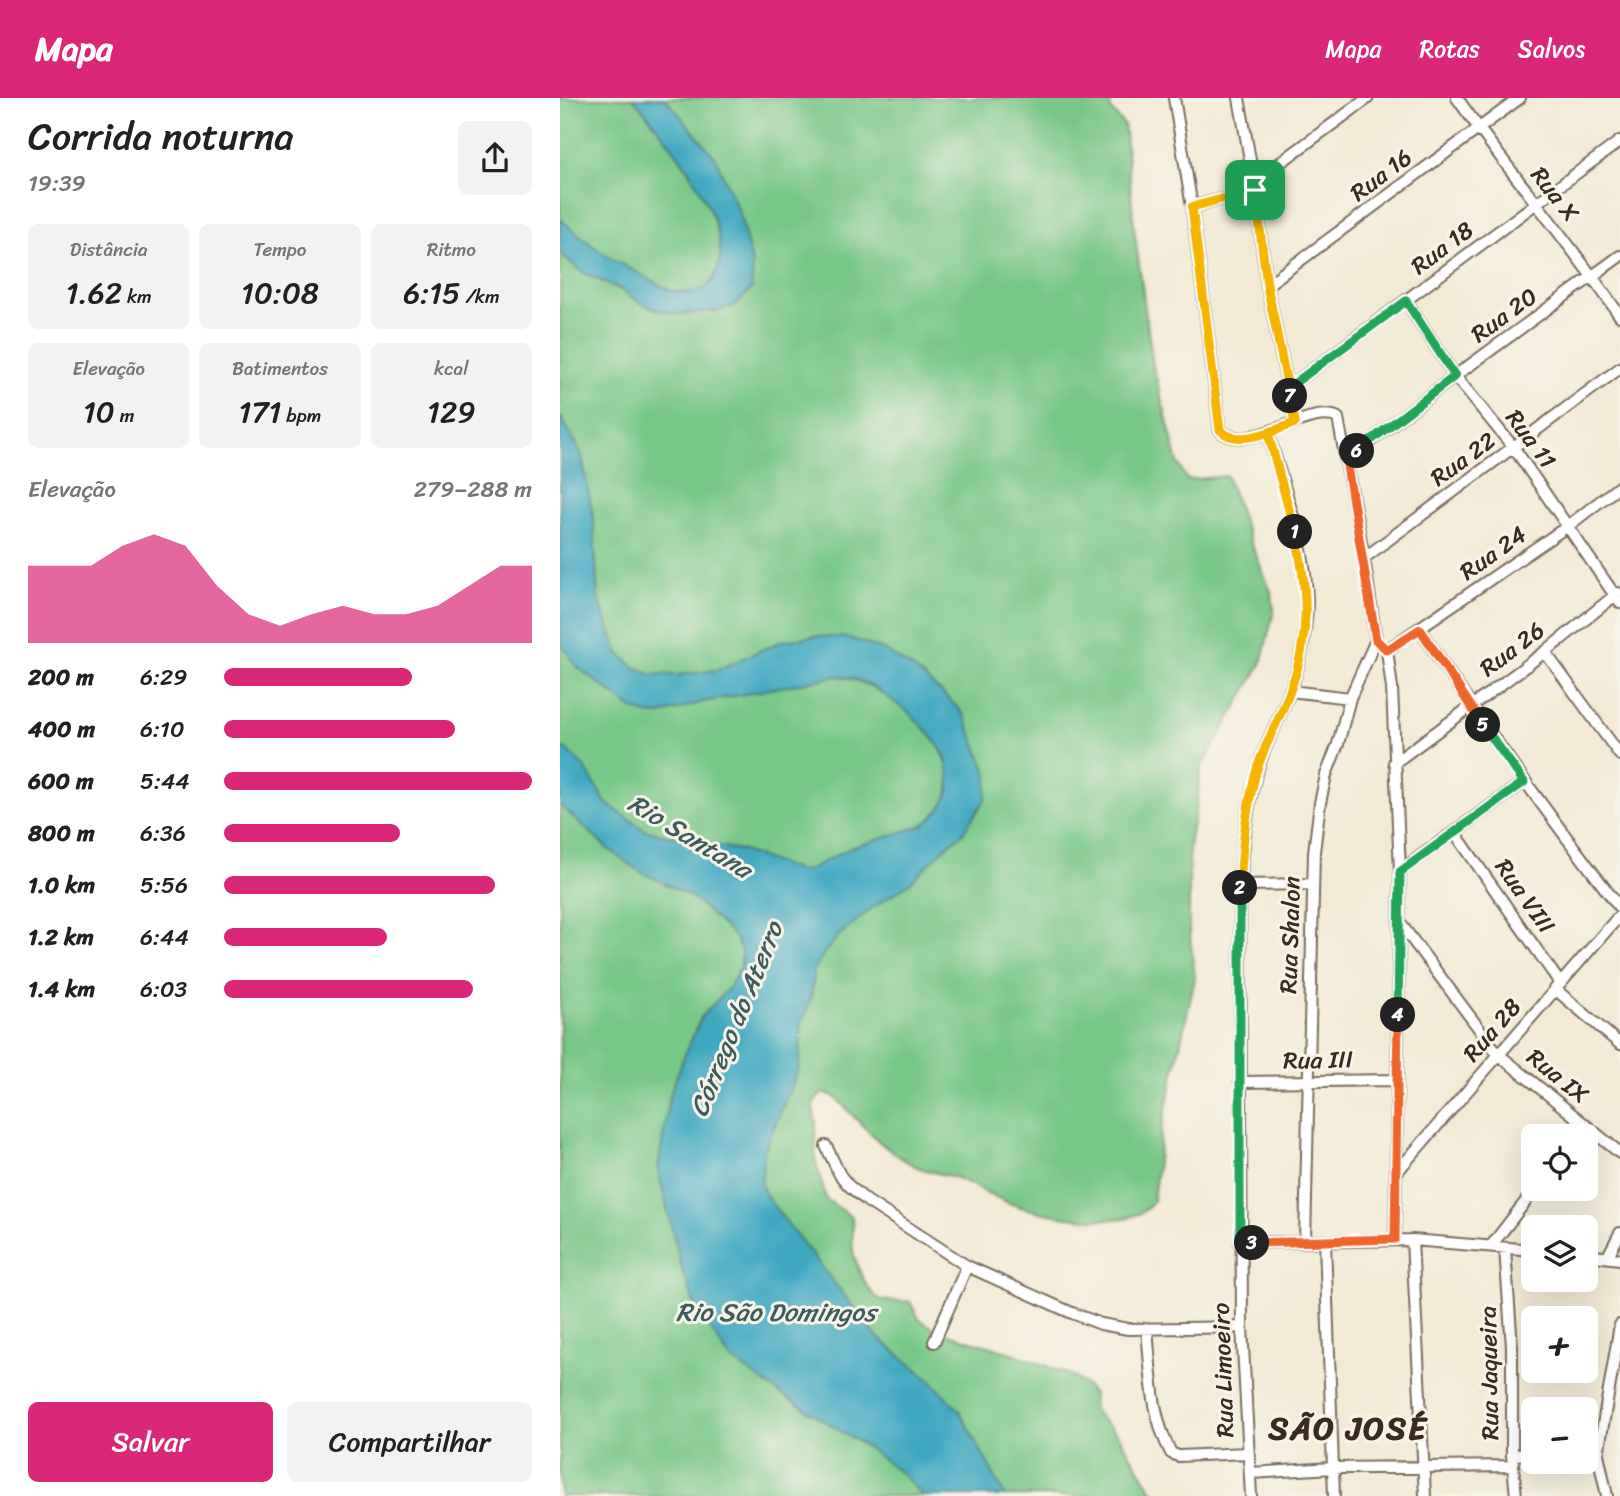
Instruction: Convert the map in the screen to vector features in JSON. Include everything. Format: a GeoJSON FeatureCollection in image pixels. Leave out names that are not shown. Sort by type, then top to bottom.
{"type":"FeatureCollection","features":[{"type":"Feature","properties":{"kind":"street"},"geometry":{"type":"LineString","coordinates":[[1174,98],[1192,207],[1218,426],[1222,433],[1244,437],[1268,433],[1324,415],[1335,416],[1341,425],[1376,640],[1387,650],[1392,688],[1400,872],[1395,1239]]}},
{"type":"Feature","properties":{"kind":"street"},"geometry":{"type":"LineString","coordinates":[[1239,98],[1255,186],[1267,285],[1295,423]]}},
{"type":"Feature","properties":{"kind":"street"},"geometry":{"type":"LineString","coordinates":[[1192,207],[1255,186],[1368,98]]}},
{"type":"Feature","properties":{"kind":"street","name":"Rua X"},"geometry":{"type":"LineString","coordinates":[[1457,98],[1535,204],[1593,276],[1620,316]]}},
{"type":"Feature","properties":{"kind":"street","name":"Rua 16"},"geometry":{"type":"LineString","coordinates":[[1267,285],[1520,98]]}},
{"type":"Feature","properties":{"kind":"street","name":"Rua 18"},"geometry":{"type":"LineString","coordinates":[[1288,388],[1620,141]]}},
{"type":"Feature","properties":{"kind":"street","name":"Rua 20"},"geometry":{"type":"LineString","coordinates":[[1346,460],[1455,376],[1620,256]]}},
{"type":"Feature","properties":{"kind":"street","name":"Rua 11"},"geometry":{"type":"LineString","coordinates":[[1406,301],[1455,376],[1514,448],[1618,597]]}},
{"type":"Feature","properties":{"kind":"street","name":"Rua 22"},"geometry":{"type":"LineString","coordinates":[[1364,558],[1620,368]]}},
{"type":"Feature","properties":{"kind":"street","name":"Rua Limoeiro"},"geometry":{"type":"LineString","coordinates":[[1251,1496],[1240,1243],[1240,886],[1247,815],[1258,766],[1290,691],[1305,631],[1307,601],[1293,519],[1268,433]]}},
{"type":"Feature","properties":{"kind":"street","name":"Rua 24"},"geometry":{"type":"LineString","coordinates":[[1387,650],[1568,526],[1620,486]]}},
{"type":"Feature","properties":{"kind":"street","name":"Rua 26"},"geometry":{"type":"LineString","coordinates":[[1394,763],[1618,597]]}},
{"type":"Feature","properties":{"kind":"street"},"geometry":{"type":"LineString","coordinates":[[1420,629],[1524,782],[1620,908]]}},
{"type":"Feature","properties":{"kind":"street","name":"Rua Shalon"},"geometry":{"type":"LineString","coordinates":[[1305,1242],[1312,884],[1320,803],[1350,698],[1376,640]]}},
{"type":"Feature","properties":{"kind":"street"},"geometry":{"type":"LineString","coordinates":[[1545,652],[1620,755]]}},
{"type":"Feature","properties":{"kind":"street"},"geometry":{"type":"LineString","coordinates":[[1290,691],[1350,698]]}},
{"type":"Feature","properties":{"kind":"street"},"geometry":{"type":"LineString","coordinates":[[1400,872],[1524,782]]}},
{"type":"Feature","properties":{"kind":"street","name":"Rua VIII"},"geometry":{"type":"LineString","coordinates":[[1455,833],[1558,986],[1620,1044]]}},
{"type":"Feature","properties":{"kind":"street"},"geometry":{"type":"LineString","coordinates":[[1240,886],[1312,884]]}},
{"type":"Feature","properties":{"kind":"street","name":"Rua 28"},"geometry":{"type":"LineString","coordinates":[[1396,1173],[1620,915]]}},
{"type":"Feature","properties":{"kind":"street","name":"Rua IX"},"geometry":{"type":"LineString","coordinates":[[1400,923],[1499,1055],[1584,1124]]}},
{"type":"Feature","properties":{"kind":"street","name":"Rua III"},"geometry":{"type":"LineString","coordinates":[[1240,1082],[1397,1080]]}},
{"type":"Feature","properties":{"kind":"street","name":"Rua IX"},"geometry":{"type":"LineString","coordinates":[[1598,1135],[1620,1153]]}},
{"type":"Feature","properties":{"kind":"street"},"geometry":{"type":"LineString","coordinates":[[826,1146],[848,1185],[867,1201],[967,1266],[1115,1328],[1242,1327]]}},
{"type":"Feature","properties":{"kind":"street"},"geometry":{"type":"LineString","coordinates":[[1491,1246],[1526,1201]]}},
{"type":"Feature","properties":{"kind":"street"},"geometry":{"type":"LineString","coordinates":[[1608,1256],[1620,1233]]}},
{"type":"Feature","properties":{"kind":"street"},"geometry":{"type":"LineString","coordinates":[[1240,1243],[1395,1239],[1521,1249]]}},
{"type":"Feature","properties":{"kind":"street"},"geometry":{"type":"LineString","coordinates":[[1412,1240],[1424,1496]]}},
{"type":"Feature","properties":{"kind":"street"},"geometry":{"type":"LineString","coordinates":[[1325,1242],[1334,1496]]}},
{"type":"Feature","properties":{"kind":"street","name":"Rua Jaqueira"},"geometry":{"type":"LineString","coordinates":[[1506,1248],[1516,1496]]}},
{"type":"Feature","properties":{"kind":"street"},"geometry":{"type":"LineString","coordinates":[[1598,1256],[1620,1259]]}},
{"type":"Feature","properties":{"kind":"street"},"geometry":{"type":"LineString","coordinates":[[934,1342],[967,1266]]}},
{"type":"Feature","properties":{"kind":"street"},"geometry":{"type":"LineString","coordinates":[[1606,1496],[1598,1454],[1620,1325]]}},
{"type":"Feature","properties":{"kind":"street"},"geometry":{"type":"LineString","coordinates":[[1147,1329],[1153,1395],[1161,1433],[1171,1453],[1178,1456],[1248,1453]]}},
{"type":"Feature","properties":{"kind":"street"},"geometry":{"type":"LineString","coordinates":[[1250,1472],[1424,1468],[1521,1458]]}},
{"type":"Feature","properties":{"kind":"green space"},"geometry":{"type":"Polygon","coordinates":[[[560,98],[633,98],[663,135],[697,184],[718,236],[720,260],[709,285],[689,292],[667,289],[607,256],[560,219],[560,98]]]}},
{"type":"Feature","properties":{"kind":"green space"},"geometry":{"type":"Polygon","coordinates":[[[665,98],[1110,98],[1111,110],[1124,125],[1135,236],[1153,366],[1178,463],[1187,480],[1227,476],[1272,594],[1274,611],[1261,664],[1201,768],[1189,846],[1189,928],[1195,978],[1162,1127],[1153,1201],[1143,1211],[1128,1217],[1110,1219],[1067,1217],[1029,1209],[1000,1199],[957,1178],[925,1170],[908,1162],[881,1143],[834,1096],[823,1093],[813,1106],[816,1124],[815,1159],[826,1199],[852,1217],[854,1256],[873,1293],[883,1300],[910,1302],[919,1319],[938,1331],[1012,1353],[1073,1376],[1093,1394],[1097,1415],[1118,1435],[1156,1496],[1005,1496],[959,1410],[928,1378],[877,1337],[768,1199],[761,1184],[764,1151],[799,1068],[801,1025],[811,998],[814,970],[823,954],[839,935],[962,834],[986,798],[964,715],[913,668],[883,650],[849,638],[815,636],[782,641],[717,670],[678,675],[650,674],[634,668],[618,652],[598,598],[593,516],[581,453],[560,415],[560,253],[590,276],[656,307],[683,314],[693,314],[752,264],[739,212],[715,157],[665,98]]]}},
{"type":"Feature","properties":{"kind":"green space"},"geometry":{"type":"Polygon","coordinates":[[[560,642],[633,709],[647,714],[659,715],[703,702],[837,676],[857,681],[901,705],[921,723],[937,743],[947,764],[950,786],[942,807],[919,827],[808,870],[799,871],[743,851],[646,831],[606,803],[566,749],[560,747],[560,642]]]}},
{"type":"Feature","properties":{"kind":"green space"},"geometry":{"type":"Polygon","coordinates":[[[560,805],[607,848],[639,871],[692,897],[735,937],[741,951],[741,966],[730,987],[702,1016],[670,1094],[658,1170],[681,1266],[730,1358],[778,1392],[868,1448],[905,1476],[922,1496],[560,1496],[560,805]]]}},
{"type":"Feature","properties":{"kind":"water"},"geometry":{"type":"Polygon","coordinates":[[[633,98],[665,98],[715,157],[739,212],[752,264],[752,289],[735,305],[718,311],[678,314],[657,310],[582,272],[560,253],[560,219],[607,256],[670,290],[695,292],[712,281],[720,260],[718,236],[710,211],[681,159],[633,98]]]}},
{"type":"Feature","properties":{"kind":"water","name":"Rio São Domingos"},"geometry":{"type":"Polygon","coordinates":[[[560,415],[581,453],[593,516],[598,598],[618,652],[634,667],[650,674],[678,675],[717,670],[782,641],[815,636],[849,638],[883,650],[913,668],[964,715],[988,775],[986,798],[962,834],[910,883],[872,908],[839,935],[823,954],[814,970],[811,998],[801,1025],[799,1068],[764,1151],[761,1184],[768,1199],[877,1337],[928,1378],[959,1410],[1005,1496],[922,1496],[905,1476],[868,1448],[778,1392],[730,1358],[696,1308],[681,1266],[658,1170],[670,1094],[702,1016],[730,987],[741,966],[741,951],[735,937],[692,897],[639,871],[607,848],[560,805],[560,747],[566,749],[585,768],[606,803],[646,831],[743,851],[799,871],[808,870],[850,848],[924,825],[941,808],[950,789],[944,754],[929,733],[908,712],[872,686],[852,678],[837,676],[703,702],[659,715],[633,709],[576,666],[560,642],[560,415]]]}},
{"type":"Feature","properties":{"kind":"district","name":"SÃO JOSÉ"},"geometry":{"type":"Point","coordinates":[1348,1428]}},
{"type":"Feature","properties":{"kind":"route"},"geometry":{"type":"LineString","coordinates":[[1255,190],[1192,207],[1218,426],[1224,435],[1244,437],[1268,433],[1295,423],[1288,388],[1406,301],[1455,376],[1346,460],[1376,640],[1387,650],[1420,629],[1524,782],[1400,872],[1395,1239],[1240,1243],[1240,886],[1247,815],[1258,766],[1290,691],[1299,659],[1305,631],[1307,601],[1293,519],[1268,433],[1295,423],[1267,285],[1255,190]]}},
{"type":"Feature","properties":{"kind":"water label","name":"Rio Santana"},"geometry":{"type":"Point","coordinates":[690,836]}},
{"type":"Feature","properties":{"kind":"water label","name":"Córrego do Aterro"},"geometry":{"type":"Point","coordinates":[736,1019]}}]}
